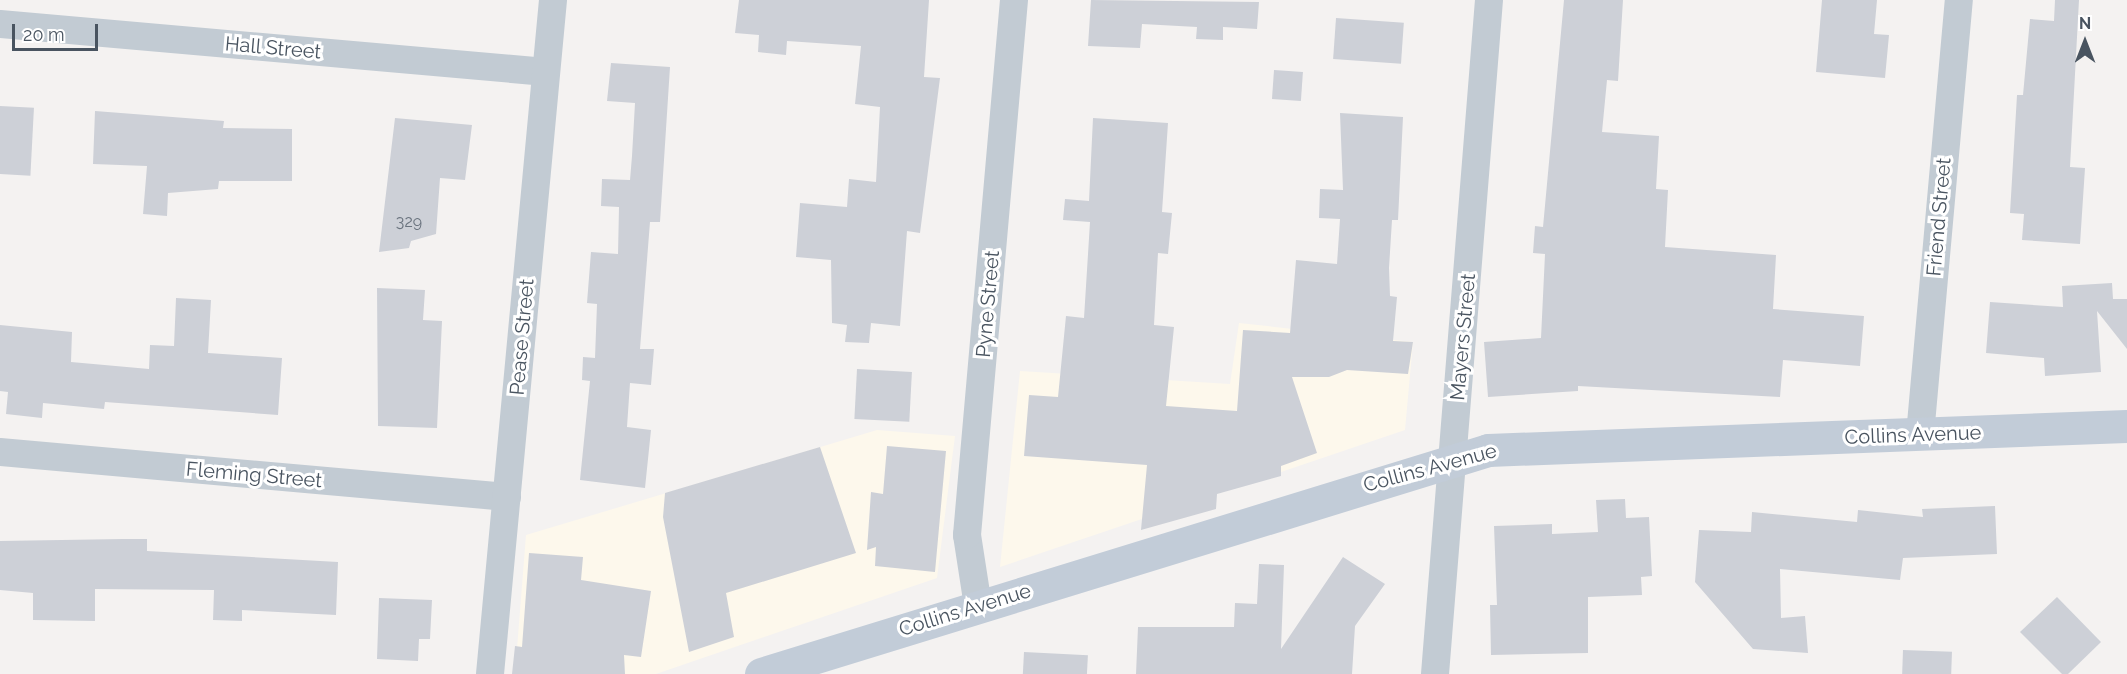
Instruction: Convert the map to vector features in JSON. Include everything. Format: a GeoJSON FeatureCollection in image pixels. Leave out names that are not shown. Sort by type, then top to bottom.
{"type":"FeatureCollection","features":[{"type":"Feature","properties":{"kind":"street","name":"Pease Street"},"geometry":{"type":"LineString","coordinates":[[490,674],[554,0]]}},
{"type":"Feature","properties":{"kind":"street","name":"Pyne Street"},"geometry":{"type":"LineString","coordinates":[[978,606],[967,535],[1014,0]]}},
{"type":"Feature","properties":{"kind":"street","name":"Mayers Street"},"geometry":{"type":"LineString","coordinates":[[1435,674],[1489,0]]}},
{"type":"Feature","properties":{"kind":"street","name":"Friend Street"},"geometry":{"type":"LineString","coordinates":[[1920,435],[1959,0]]}},
{"type":"Feature","properties":{"kind":"street","name":"Hall Street"},"geometry":{"type":"LineString","coordinates":[[0,24],[546,72]]}},
{"type":"Feature","properties":{"kind":"street","name":"Collins Avenue"},"geometry":{"type":"LineString","coordinates":[[761,674],[1452,458],[1543,444],[1920,435],[2127,426]]}},
{"type":"Feature","properties":{"kind":"street","name":"Fleming Street"},"geometry":{"type":"LineString","coordinates":[[0,452],[507,497]]}},
{"type":"Feature","properties":{"kind":"shaded area"},"geometry":{"type":"Polygon","coordinates":[[[1239,323],[1413,342],[1405,430],[1000,567],[1020,371],[1230,384],[1239,323]]]}},
{"type":"Feature","properties":{"kind":"shaded area"},"geometry":{"type":"Polygon","coordinates":[[[877,430],[955,436],[937,578],[656,674],[515,674],[526,535],[877,430]]]}},
{"type":"Feature","properties":{"kind":"building"},"geometry":{"type":"Polygon","coordinates":[[[739,0],[929,0],[924,77],[940,78],[920,233],[907,231],[900,326],[871,323],[869,343],[845,342],[847,325],[832,323],[831,260],[796,257],[800,203],[847,207],[849,179],[876,182],[880,107],[855,104],[861,46],[787,41],[786,55],[758,52],[759,35],[735,33],[739,0]]]}},
{"type":"Feature","properties":{"kind":"building"},"geometry":{"type":"Polygon","coordinates":[[[1091,0],[1259,2],[1257,29],[1223,27],[1223,40],[1196,39],[1197,27],[1142,24],[1140,48],[1088,46],[1091,0]]]}},
{"type":"Feature","properties":{"kind":"building"},"geometry":{"type":"Polygon","coordinates":[[[1564,0],[1623,0],[1618,81],[1607,80],[1602,132],[1659,136],[1656,189],[1668,190],[1665,247],[1776,255],[1773,309],[1864,316],[1860,366],[1783,360],[1780,397],[1578,386],[1578,391],[1488,397],[1484,342],[1541,338],[1545,254],[1533,253],[1535,226],[1543,227],[1564,0]]]}},
{"type":"Feature","properties":{"kind":"building"},"geometry":{"type":"Polygon","coordinates":[[[1822,0],[1877,0],[1874,34],[1889,35],[1885,78],[1816,72],[1822,0]]]}},
{"type":"Feature","properties":{"kind":"building"},"geometry":{"type":"Polygon","coordinates":[[[2055,0],[2079,0],[2070,167],[2085,168],[2080,244],[2022,240],[2024,214],[2010,213],[2017,95],[2023,95],[2030,19],[2054,21],[2055,0]]]}},
{"type":"Feature","properties":{"kind":"building"},"geometry":{"type":"Polygon","coordinates":[[[1336,18],[1404,23],[1401,64],[1333,59],[1336,18]]]}},
{"type":"Feature","properties":{"kind":"building"},"geometry":{"type":"Polygon","coordinates":[[[611,63],[670,67],[660,222],[650,222],[640,349],[654,349],[651,385],[630,383],[627,427],[651,430],[645,488],[580,480],[590,381],[582,380],[583,357],[595,358],[597,304],[587,303],[591,252],[618,254],[619,207],[601,206],[602,179],[630,180],[632,156],[635,103],[607,101],[611,63]]]}},
{"type":"Feature","properties":{"kind":"building"},"geometry":{"type":"Polygon","coordinates":[[[1274,70],[1303,72],[1301,101],[1272,99],[1274,70]]]}},
{"type":"Feature","properties":{"kind":"building"},"geometry":{"type":"Polygon","coordinates":[[[0,106],[34,108],[30,176],[0,174],[0,106]]]}},
{"type":"Feature","properties":{"kind":"building"},"geometry":{"type":"Polygon","coordinates":[[[95,111],[224,121],[223,128],[292,129],[292,181],[219,181],[218,189],[168,193],[167,216],[143,214],[147,166],[93,164],[95,111]]]}},
{"type":"Feature","properties":{"kind":"building"},"geometry":{"type":"Polygon","coordinates":[[[1340,113],[1403,117],[1398,220],[1392,220],[1389,268],[1390,296],[1397,297],[1393,341],[1413,342],[1408,374],[1347,370],[1329,377],[1292,377],[1317,453],[1281,466],[1281,476],[1217,494],[1216,509],[1141,530],[1147,465],[1024,456],[1029,395],[1058,397],[1066,316],[1084,318],[1090,222],[1063,220],[1065,199],[1089,201],[1093,118],[1168,123],[1162,212],[1172,213],[1168,254],[1158,253],[1154,325],[1174,327],[1166,406],[1237,411],[1243,330],[1290,333],[1296,260],[1337,264],[1340,219],[1319,218],[1320,189],[1343,190],[1340,113]]]}},
{"type":"Feature","properties":{"kind":"building"},"geometry":{"type":"Polygon","coordinates":[[[395,118],[472,125],[465,180],[440,178],[436,234],[411,241],[409,248],[379,252],[395,118]]]}},
{"type":"Feature","properties":{"kind":"building"},"geometry":{"type":"Polygon","coordinates":[[[2112,283],[2113,299],[2127,299],[2127,349],[2097,311],[2101,372],[2045,376],[2044,358],[1986,353],[1990,302],[2063,307],[2062,286],[2112,283]]]}},
{"type":"Feature","properties":{"kind":"building"},"geometry":{"type":"Polygon","coordinates":[[[377,288],[425,290],[423,320],[442,321],[437,428],[378,426],[377,288]]]}},
{"type":"Feature","properties":{"kind":"building"},"geometry":{"type":"Polygon","coordinates":[[[176,298],[211,300],[208,353],[282,358],[278,415],[105,402],[104,409],[43,403],[42,418],[6,414],[8,392],[0,391],[0,325],[72,332],[71,362],[149,369],[150,345],[174,346],[176,298]]]}},
{"type":"Feature","properties":{"kind":"building"},"geometry":{"type":"Polygon","coordinates":[[[857,369],[912,372],[909,422],[854,419],[857,369]]]}},
{"type":"Feature","properties":{"kind":"building"},"geometry":{"type":"Polygon","coordinates":[[[887,446],[946,451],[935,572],[875,566],[876,547],[867,550],[871,492],[883,494],[887,446]]]}},
{"type":"Feature","properties":{"kind":"building"},"geometry":{"type":"Polygon","coordinates":[[[820,447],[856,553],[726,593],[734,637],[689,652],[663,517],[665,493],[820,447]]]}},
{"type":"Feature","properties":{"kind":"building"},"geometry":{"type":"Polygon","coordinates":[[[1625,499],[1626,518],[1649,517],[1652,576],[1641,577],[1642,595],[1588,597],[1588,653],[1491,655],[1490,605],[1497,605],[1494,526],[1552,524],[1552,534],[1598,532],[1596,500],[1625,499]]]}},
{"type":"Feature","properties":{"kind":"building"},"geometry":{"type":"Polygon","coordinates":[[[1995,506],[1997,554],[1903,558],[1900,580],[1780,569],[1781,618],[1805,616],[1808,653],[1753,649],[1695,582],[1699,530],[1751,532],[1752,512],[1857,522],[1858,510],[1923,517],[1922,509],[1995,506]]]}},
{"type":"Feature","properties":{"kind":"building"},"geometry":{"type":"Polygon","coordinates":[[[147,539],[147,551],[338,562],[336,615],[242,610],[242,621],[213,620],[214,590],[95,589],[95,621],[33,620],[33,593],[0,590],[0,541],[147,539]]]}},
{"type":"Feature","properties":{"kind":"building"},"geometry":{"type":"Polygon","coordinates":[[[529,553],[583,557],[581,580],[651,591],[641,657],[624,655],[625,674],[512,674],[515,646],[522,647],[529,553]]]}},
{"type":"Feature","properties":{"kind":"building"},"geometry":{"type":"Polygon","coordinates":[[[1343,557],[1385,584],[1355,626],[1352,674],[1136,674],[1138,627],[1234,627],[1235,603],[1257,604],[1259,564],[1284,565],[1281,649],[1343,557]]]}},
{"type":"Feature","properties":{"kind":"building"},"geometry":{"type":"Polygon","coordinates":[[[2057,597],[2101,642],[2068,674],[2062,674],[2020,632],[2057,597]]]}},
{"type":"Feature","properties":{"kind":"building"},"geometry":{"type":"Polygon","coordinates":[[[379,598],[432,600],[430,639],[419,639],[418,661],[377,659],[379,598]]]}},
{"type":"Feature","properties":{"kind":"building"},"geometry":{"type":"Polygon","coordinates":[[[1903,650],[1952,652],[1951,674],[1902,674],[1903,650]]]}},
{"type":"Feature","properties":{"kind":"building"},"geometry":{"type":"Polygon","coordinates":[[[1024,652],[1088,655],[1087,674],[1023,674],[1024,652]]]}}]}
